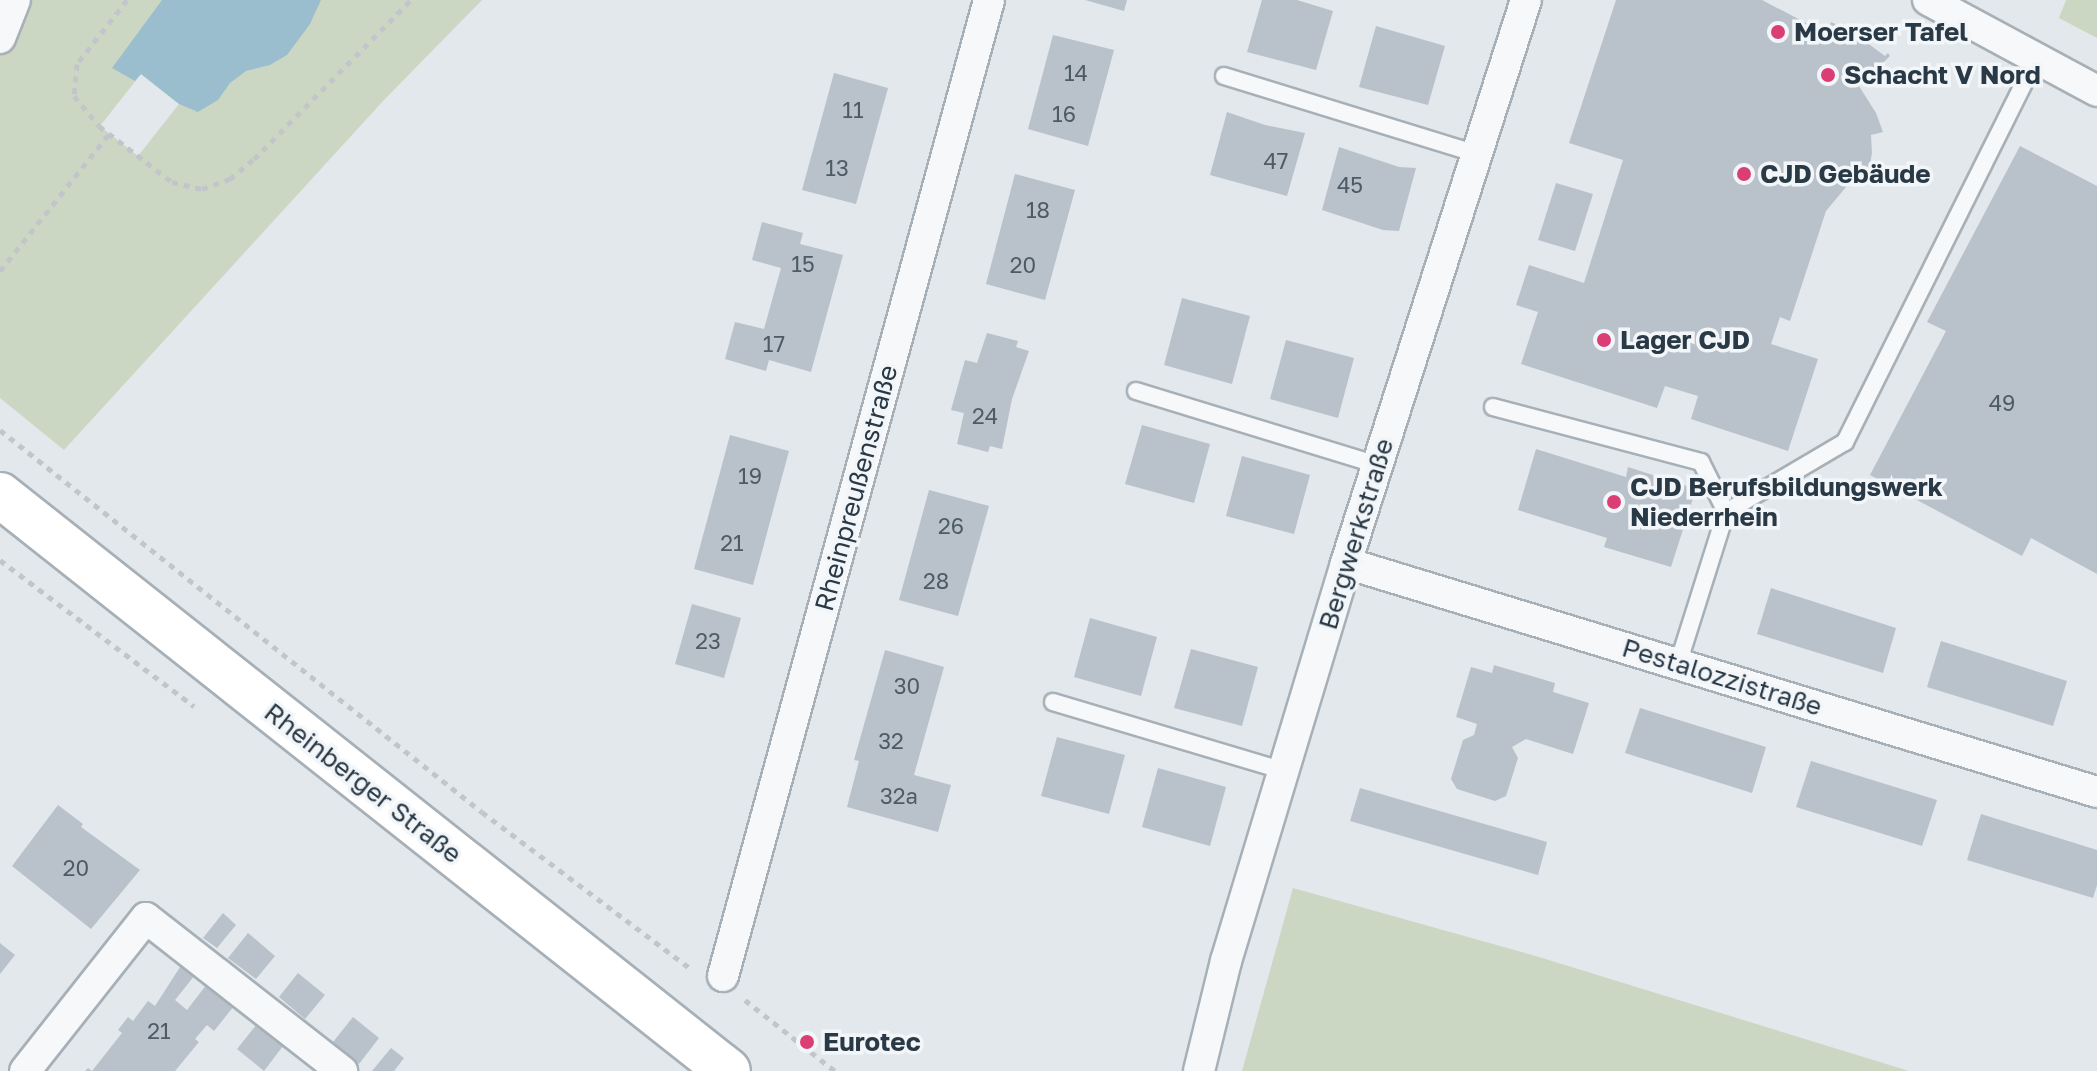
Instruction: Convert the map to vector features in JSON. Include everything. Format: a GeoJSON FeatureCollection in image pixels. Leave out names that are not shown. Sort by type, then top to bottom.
{"type":"FeatureCollection","features":[{"type":"Feature","properties":{"kind":"main road","name":"Rheinberger Straße"},"geometry":{"type":"LineString","coordinates":[[0,495],[728,1071]]}},
{"type":"Feature","properties":{"kind":"street"},"geometry":{"type":"LineString","coordinates":[[0,38],[15,0]]}},
{"type":"Feature","properties":{"kind":"street","name":"Rheinpreußenstraße"},"geometry":{"type":"LineString","coordinates":[[720,982],[989,0]]}},
{"type":"Feature","properties":{"kind":"street","name":"Bergwerkstraße"},"geometry":{"type":"LineString","coordinates":[[1199,1071],[1226,961],[1346,563],[1526,0]]}},
{"type":"Feature","properties":{"kind":"street"},"geometry":{"type":"LineString","coordinates":[[1928,0],[2097,91]]}},
{"type":"Feature","properties":{"kind":"street","name":"Pestalozzistraße"},"geometry":{"type":"LineString","coordinates":[[1346,563],[2097,792]]}},
{"type":"Feature","properties":{"kind":"street"},"geometry":{"type":"LineString","coordinates":[[25,1071],[146,918],[342,1071]]}},
{"type":"Feature","properties":{"kind":"lane"},"geometry":{"type":"LineString","coordinates":[[1678,664],[1726,512],[1845,442],[2036,59]]}},
{"type":"Feature","properties":{"kind":"lane"},"geometry":{"type":"LineString","coordinates":[[1224,76],[1477,154]]}},
{"type":"Feature","properties":{"kind":"lane"},"geometry":{"type":"LineString","coordinates":[[1136,391],[1378,465]]}},
{"type":"Feature","properties":{"kind":"lane"},"geometry":{"type":"LineString","coordinates":[[1493,407],[1701,462],[1726,512]]}},
{"type":"Feature","properties":{"kind":"lane"},"geometry":{"type":"LineString","coordinates":[[1053,702],[1284,771]]}},
{"type":"Feature","properties":{"kind":"path"},"geometry":{"type":"LineString","coordinates":[[127,0],[77,64],[74,96],[109,134],[172,182],[202,189],[230,179],[411,0]]}},
{"type":"Feature","properties":{"kind":"path"},"geometry":{"type":"LineString","coordinates":[[0,271],[109,134]]}},
{"type":"Feature","properties":{"kind":"path"},"geometry":{"type":"LineString","coordinates":[[0,430],[482,812],[760,1009],[835,1071]]}},
{"type":"Feature","properties":{"kind":"green space"},"geometry":{"type":"Polygon","coordinates":[[[0,0],[482,0],[384,100],[64,450],[0,398],[0,0]],[[141,74],[100,126],[138,156],[179,104],[141,74]]]}},
{"type":"Feature","properties":{"kind":"green space"},"geometry":{"type":"Polygon","coordinates":[[[2066,0],[2097,0],[2097,38],[2059,18],[2066,0]]]}},
{"type":"Feature","properties":{"kind":"green space"},"geometry":{"type":"Polygon","coordinates":[[[1293,888],[1539,957],[1909,1071],[1242,1071],[1293,888]]]}},
{"type":"Feature","properties":{"kind":"water"},"geometry":{"type":"Polygon","coordinates":[[[162,0],[321,0],[310,24],[287,55],[270,65],[246,71],[230,83],[218,100],[198,112],[179,104],[141,74],[135,81],[112,68],[162,0]]]}},
{"type":"Feature","properties":{"kind":"building"},"geometry":{"type":"Polygon","coordinates":[[[1085,0],[1127,0],[1124,11],[1085,0]]]}},
{"type":"Feature","properties":{"kind":"building"},"geometry":{"type":"Polygon","coordinates":[[[1262,0],[1297,0],[1333,11],[1316,70],[1247,52],[1262,0]]]}},
{"type":"Feature","properties":{"kind":"building","name":"CJD Gebäude"},"geometry":{"type":"Polygon","coordinates":[[[1616,0],[1762,0],[1827,34],[1831,22],[1851,31],[1885,56],[1888,53],[1890,56],[1859,86],[1876,113],[1883,132],[1871,135],[1872,153],[1866,186],[1851,181],[1826,211],[1790,321],[1780,317],[1771,344],[1818,359],[1788,451],[1691,419],[1698,396],[1665,386],[1657,408],[1521,364],[1538,312],[1516,305],[1529,265],[1584,283],[1623,160],[1569,143],[1616,0]]]}},
{"type":"Feature","properties":{"kind":"building"},"geometry":{"type":"Polygon","coordinates":[[[1376,26],[1445,46],[1428,105],[1359,87],[1376,26]]]}},
{"type":"Feature","properties":{"kind":"building"},"geometry":{"type":"Polygon","coordinates":[[[1053,35],[1114,50],[1088,146],[1028,129],[1053,35]]]}},
{"type":"Feature","properties":{"kind":"building"},"geometry":{"type":"Polygon","coordinates":[[[834,73],[888,88],[856,204],[802,190],[834,73]]]}},
{"type":"Feature","properties":{"kind":"building"},"geometry":{"type":"Polygon","coordinates":[[[1227,112],[1265,125],[1305,133],[1287,196],[1210,175],[1227,112]]]}},
{"type":"Feature","properties":{"kind":"building"},"geometry":{"type":"Polygon","coordinates":[[[2020,146],[2097,186],[2097,574],[2031,538],[2022,556],[1870,475],[1946,331],[1927,322],[2020,146]]]}},
{"type":"Feature","properties":{"kind":"building"},"geometry":{"type":"Polygon","coordinates":[[[1339,147],[1399,167],[1416,168],[1399,231],[1383,230],[1322,210],[1339,147]]]}},
{"type":"Feature","properties":{"kind":"building"},"geometry":{"type":"Polygon","coordinates":[[[1015,174],[1075,190],[1045,300],[986,284],[1015,174]]]}},
{"type":"Feature","properties":{"kind":"building"},"geometry":{"type":"Polygon","coordinates":[[[1556,183],[1593,194],[1575,251],[1538,240],[1556,183]]]}},
{"type":"Feature","properties":{"kind":"building"},"geometry":{"type":"Polygon","coordinates":[[[762,222],[803,233],[800,244],[843,255],[811,372],[769,360],[766,371],[725,359],[735,322],[764,329],[781,268],[752,260],[762,222]]]}},
{"type":"Feature","properties":{"kind":"building"},"geometry":{"type":"Polygon","coordinates":[[[1182,298],[1250,316],[1232,384],[1164,365],[1182,298]]]}},
{"type":"Feature","properties":{"kind":"building"},"geometry":{"type":"Polygon","coordinates":[[[987,333],[1018,341],[1016,347],[1029,351],[1012,399],[1002,449],[990,446],[988,452],[957,444],[964,413],[951,410],[965,360],[977,363],[987,333]]]}},
{"type":"Feature","properties":{"kind":"building"},"geometry":{"type":"Polygon","coordinates":[[[1286,340],[1354,358],[1338,418],[1270,399],[1286,340]]]}},
{"type":"Feature","properties":{"kind":"building"},"geometry":{"type":"Polygon","coordinates":[[[1142,425],[1210,444],[1194,503],[1125,484],[1142,425]]]}},
{"type":"Feature","properties":{"kind":"building"},"geometry":{"type":"Polygon","coordinates":[[[730,435],[789,451],[753,585],[694,569],[730,435]]]}},
{"type":"Feature","properties":{"kind":"building"},"geometry":{"type":"Polygon","coordinates":[[[1536,449],[1626,477],[1628,467],[1696,489],[1671,567],[1604,547],[1607,538],[1518,510],[1536,449]]]}},
{"type":"Feature","properties":{"kind":"building"},"geometry":{"type":"Polygon","coordinates":[[[1242,456],[1310,475],[1294,534],[1226,516],[1242,456]]]}},
{"type":"Feature","properties":{"kind":"building"},"geometry":{"type":"Polygon","coordinates":[[[929,490],[989,506],[958,616],[899,600],[929,490]]]}},
{"type":"Feature","properties":{"kind":"building"},"geometry":{"type":"Polygon","coordinates":[[[1771,588],[1896,628],[1883,673],[1757,634],[1771,588]]]}},
{"type":"Feature","properties":{"kind":"building"},"geometry":{"type":"Polygon","coordinates":[[[692,604],[741,618],[724,678],[675,664],[692,604]]]}},
{"type":"Feature","properties":{"kind":"building"},"geometry":{"type":"Polygon","coordinates":[[[1090,618],[1157,637],[1141,696],[1074,677],[1090,618]]]}},
{"type":"Feature","properties":{"kind":"building"},"geometry":{"type":"Polygon","coordinates":[[[1941,641],[2067,681],[2053,726],[1927,687],[1941,641]]]}},
{"type":"Feature","properties":{"kind":"building"},"geometry":{"type":"Polygon","coordinates":[[[1191,649],[1258,667],[1242,726],[1174,708],[1191,649]]]}},
{"type":"Feature","properties":{"kind":"building"},"geometry":{"type":"Polygon","coordinates":[[[885,650],[944,667],[914,775],[951,785],[938,832],[847,807],[859,761],[854,760],[885,650]]]}},
{"type":"Feature","properties":{"kind":"building"},"geometry":{"type":"Polygon","coordinates":[[[1494,665],[1555,683],[1553,692],[1589,703],[1573,754],[1526,739],[1512,747],[1518,758],[1506,796],[1495,801],[1457,789],[1451,779],[1463,740],[1474,735],[1477,724],[1456,717],[1471,667],[1492,673],[1494,665]]]}},
{"type":"Feature","properties":{"kind":"building"},"geometry":{"type":"Polygon","coordinates":[[[1640,708],[1766,747],[1752,793],[1625,753],[1640,708]]]}},
{"type":"Feature","properties":{"kind":"building"},"geometry":{"type":"Polygon","coordinates":[[[1057,737],[1125,755],[1109,814],[1041,796],[1057,737]]]}},
{"type":"Feature","properties":{"kind":"building"},"geometry":{"type":"Polygon","coordinates":[[[1811,761],[1937,800],[1922,846],[1796,807],[1811,761]]]}},
{"type":"Feature","properties":{"kind":"building"},"geometry":{"type":"Polygon","coordinates":[[[1158,768],[1226,787],[1210,846],[1142,827],[1158,768]]]}},
{"type":"Feature","properties":{"kind":"building"},"geometry":{"type":"Polygon","coordinates":[[[1360,788],[1547,842],[1538,875],[1350,821],[1360,788]]]}},
{"type":"Feature","properties":{"kind":"building"},"geometry":{"type":"Polygon","coordinates":[[[58,805],[83,824],[81,827],[140,870],[91,929],[12,866],[58,805]]]}},
{"type":"Feature","properties":{"kind":"building"},"geometry":{"type":"Polygon","coordinates":[[[1981,814],[2097,850],[2097,885],[2093,898],[1967,860],[1981,814]]]}},
{"type":"Feature","properties":{"kind":"building"},"geometry":{"type":"Polygon","coordinates":[[[223,913],[236,925],[217,948],[203,938],[223,913]]]}},
{"type":"Feature","properties":{"kind":"building"},"geometry":{"type":"Polygon","coordinates":[[[248,933],[275,956],[256,979],[228,958],[248,933]]]}},
{"type":"Feature","properties":{"kind":"building"},"geometry":{"type":"Polygon","coordinates":[[[0,943],[15,955],[0,974],[0,943]]]}},
{"type":"Feature","properties":{"kind":"building"},"geometry":{"type":"Polygon","coordinates":[[[182,964],[195,975],[175,1000],[187,1010],[207,984],[234,1006],[214,1031],[207,1025],[195,1039],[199,1042],[175,1071],[92,1071],[122,1033],[118,1030],[128,1017],[133,1021],[148,1001],[155,1006],[182,964]]]}},
{"type":"Feature","properties":{"kind":"building"},"geometry":{"type":"Polygon","coordinates":[[[298,973],[325,995],[305,1019],[279,997],[298,973]]]}},
{"type":"Feature","properties":{"kind":"building"},"geometry":{"type":"Polygon","coordinates":[[[353,1017],[379,1038],[359,1064],[333,1042],[353,1017]]]}},
{"type":"Feature","properties":{"kind":"building"},"geometry":{"type":"Polygon","coordinates":[[[257,1024],[283,1046],[264,1071],[237,1049],[257,1024]]]}},
{"type":"Feature","properties":{"kind":"building"},"geometry":{"type":"Polygon","coordinates":[[[391,1048],[404,1058],[394,1071],[372,1071],[391,1048]]]}},
{"type":"Feature","properties":{"kind":"place","name":"Moerser Tafel"},"geometry":{"type":"Point","coordinates":[1778,32]}},
{"type":"Feature","properties":{"kind":"place","name":"Schacht V Nord"},"geometry":{"type":"Point","coordinates":[1828,75]}},
{"type":"Feature","properties":{"kind":"place","name":"CJD Gebäude"},"geometry":{"type":"Point","coordinates":[1744,174]}},
{"type":"Feature","properties":{"kind":"place","name":"Lager CJD"},"geometry":{"type":"Point","coordinates":[1604,340]}},
{"type":"Feature","properties":{"kind":"place","name":"CJD Berufsbildungswerk Niederrhein"},"geometry":{"type":"Point","coordinates":[1614,502]}},
{"type":"Feature","properties":{"kind":"place","name":"Eurotec"},"geometry":{"type":"Point","coordinates":[807,1042]}}]}
